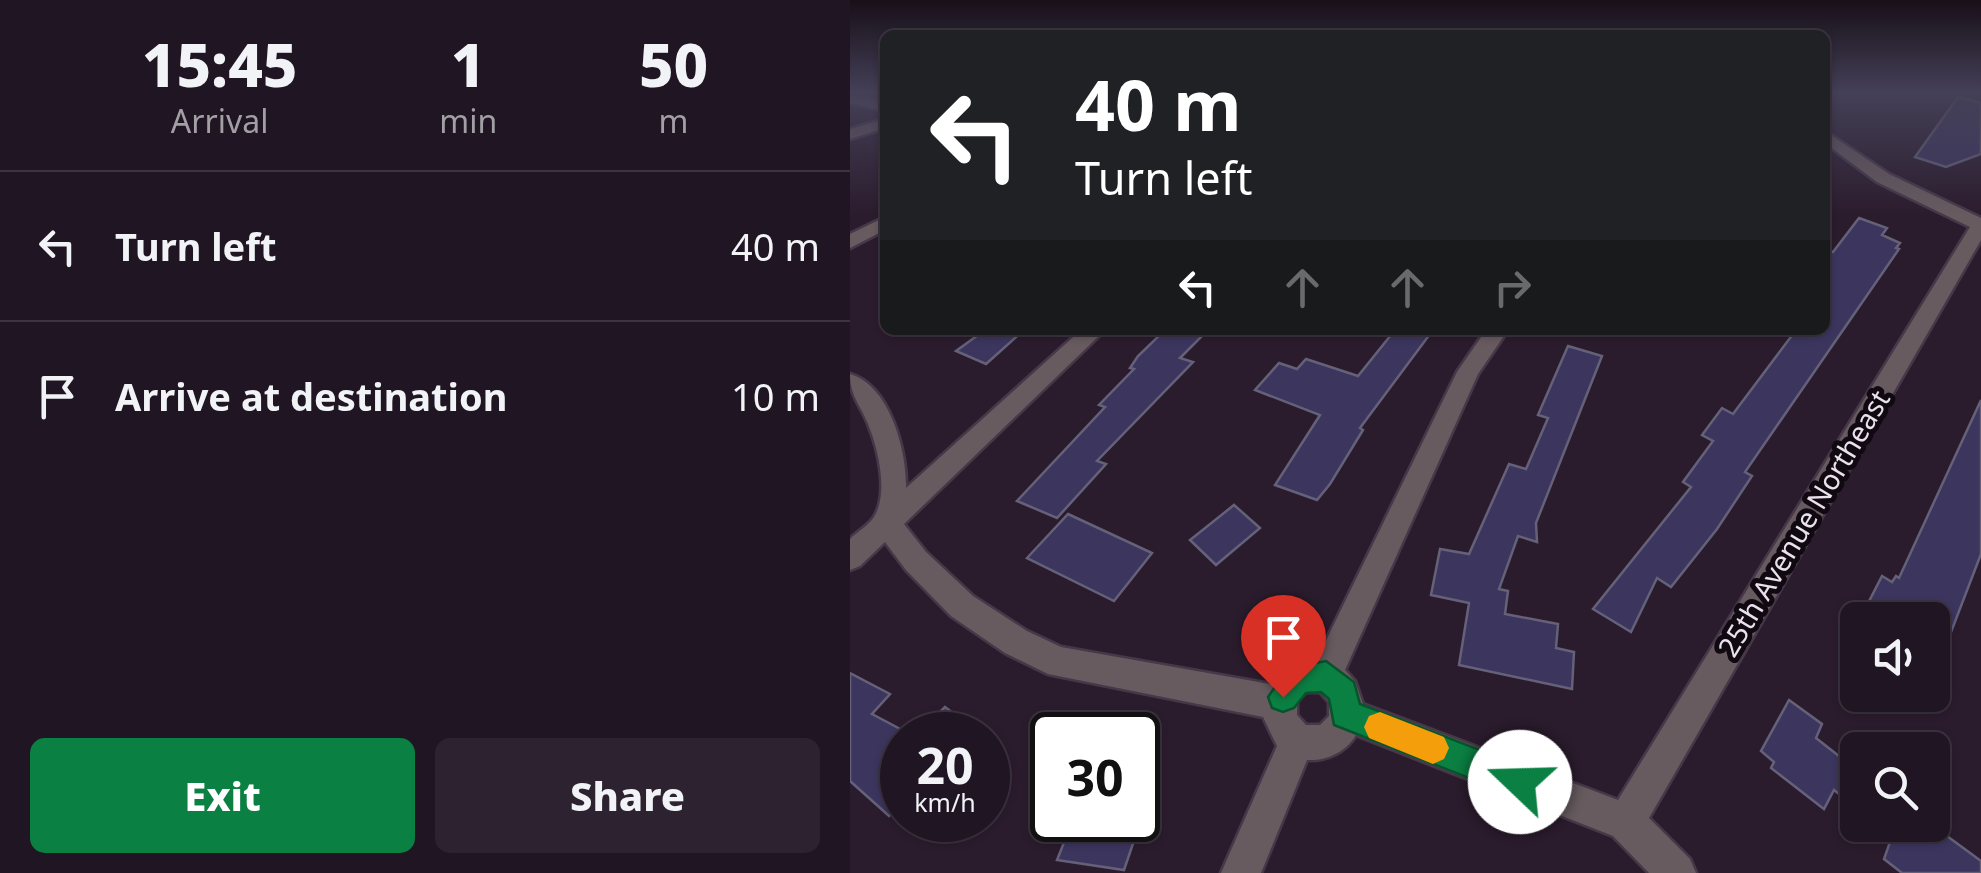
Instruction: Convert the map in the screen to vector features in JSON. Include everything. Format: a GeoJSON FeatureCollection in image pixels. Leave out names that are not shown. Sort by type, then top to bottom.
{"type":"FeatureCollection","features":[{"type":"Feature","properties":{"kind":"street"},"geometry":{"type":"LineString","coordinates":[[1830,140],[1883,178],[1981,224]]}},
{"type":"Feature","properties":{"kind":"street","name":"25th Avenue Northeast"},"geometry":{"type":"LineString","coordinates":[[1626,822],[1981,224]]}},
{"type":"Feature","properties":{"kind":"street"},"geometry":{"type":"LineString","coordinates":[[850,242],[880,225]]}},
{"type":"Feature","properties":{"kind":"street"},"geometry":{"type":"LineString","coordinates":[[850,557],[1089,335]]}},
{"type":"Feature","properties":{"kind":"street"},"geometry":{"type":"LineString","coordinates":[[1326,676],[1468,372],[1494,335]]}},
{"type":"Feature","properties":{"kind":"street"},"geometry":{"type":"LineString","coordinates":[[850,382],[859,388],[878,418],[894,475],[887,523],[916,561],[962,606],[1016,642],[1059,663],[1281,703]]}},
{"type":"Feature","properties":{"kind":"street"},"geometry":{"type":"LineString","coordinates":[[1326,676],[1343,692],[1345,714],[1341,725],[1324,741],[1298,741],[1284,731],[1281,703],[1298,679],[1326,676]]}},
{"type":"Feature","properties":{"kind":"street"},"geometry":{"type":"LineString","coordinates":[[1345,714],[1626,822],[1676,873]]}},
{"type":"Feature","properties":{"kind":"street"},"geometry":{"type":"LineString","coordinates":[[1241,873],[1298,741]]}},
{"type":"Feature","properties":{"kind":"building"},"geometry":{"type":"Polygon","coordinates":[[[1932,134],[1981,134],[1981,154],[1946,167],[1915,157],[1932,134]]]}},
{"type":"Feature","properties":{"kind":"building"},"geometry":{"type":"Polygon","coordinates":[[[1859,218],[1887,228],[1882,235],[1900,243],[1745,472],[1752,476],[1717,529],[1671,587],[1657,578],[1631,632],[1593,609],[1691,487],[1683,482],[1713,441],[1702,435],[1722,408],[1733,414],[1792,335],[1830,335],[1830,251],[1859,218]]]}},
{"type":"Feature","properties":{"kind":"building"},"geometry":{"type":"Polygon","coordinates":[[[978,335],[1018,335],[986,364],[956,351],[978,335]]]}},
{"type":"Feature","properties":{"kind":"building"},"geometry":{"type":"Polygon","coordinates":[[[1160,335],[1203,335],[1180,358],[1193,362],[1097,461],[1106,464],[1057,518],[1017,501],[1105,407],[1099,405],[1134,369],[1130,368],[1160,335]]]}},
{"type":"Feature","properties":{"kind":"building"},"geometry":{"type":"Polygon","coordinates":[[[1391,335],[1429,335],[1360,428],[1363,430],[1317,500],[1275,485],[1320,415],[1255,390],[1279,363],[1297,369],[1306,359],[1358,376],[1391,335]]]}},
{"type":"Feature","properties":{"kind":"building"},"geometry":{"type":"Polygon","coordinates":[[[1568,346],[1602,356],[1536,523],[1537,542],[1518,536],[1499,589],[1508,591],[1505,614],[1558,624],[1556,648],[1574,652],[1572,689],[1459,665],[1469,603],[1431,595],[1440,549],[1469,554],[1509,464],[1526,469],[1548,418],[1538,415],[1568,346]]]}},
{"type":"Feature","properties":{"kind":"building"},"geometry":{"type":"Polygon","coordinates":[[[1981,400],[1981,554],[1950,635],[1950,602],[1869,602],[1882,576],[1892,582],[1896,576],[1899,578],[1981,400]]]}},
{"type":"Feature","properties":{"kind":"building"},"geometry":{"type":"Polygon","coordinates":[[[1234,505],[1260,528],[1216,565],[1190,540],[1234,505]]]}},
{"type":"Feature","properties":{"kind":"building"},"geometry":{"type":"Polygon","coordinates":[[[1068,514],[1152,553],[1114,601],[1027,558],[1068,514]]]}},
{"type":"Feature","properties":{"kind":"building"},"geometry":{"type":"Polygon","coordinates":[[[850,673],[890,694],[872,714],[880,718],[880,808],[850,781],[850,673]]]}},
{"type":"Feature","properties":{"kind":"building"},"geometry":{"type":"Polygon","coordinates":[[[1789,700],[1822,724],[1816,738],[1840,757],[1840,795],[1834,790],[1824,809],[1771,768],[1774,762],[1761,751],[1789,700]]]}},
{"type":"Feature","properties":{"kind":"building"},"geometry":{"type":"Polygon","coordinates":[[[1950,838],[1981,861],[1981,873],[1902,873],[1884,859],[1890,842],[1950,842],[1950,838]]]}},
{"type":"Feature","properties":{"kind":"building"},"geometry":{"type":"Polygon","coordinates":[[[1064,842],[1134,842],[1124,870],[1057,860],[1064,842]]]}},
{"type":"Feature","properties":{"kind":"slow traffic"},"geometry":{"type":"LineString","coordinates":[[1380,727],[1433,748]]}},
{"type":"Feature","properties":{"kind":"route"},"geometry":{"type":"LineString","coordinates":[[1283,697],[1298,679],[1326,676],[1343,692],[1345,714],[1520,782]]}}]}
